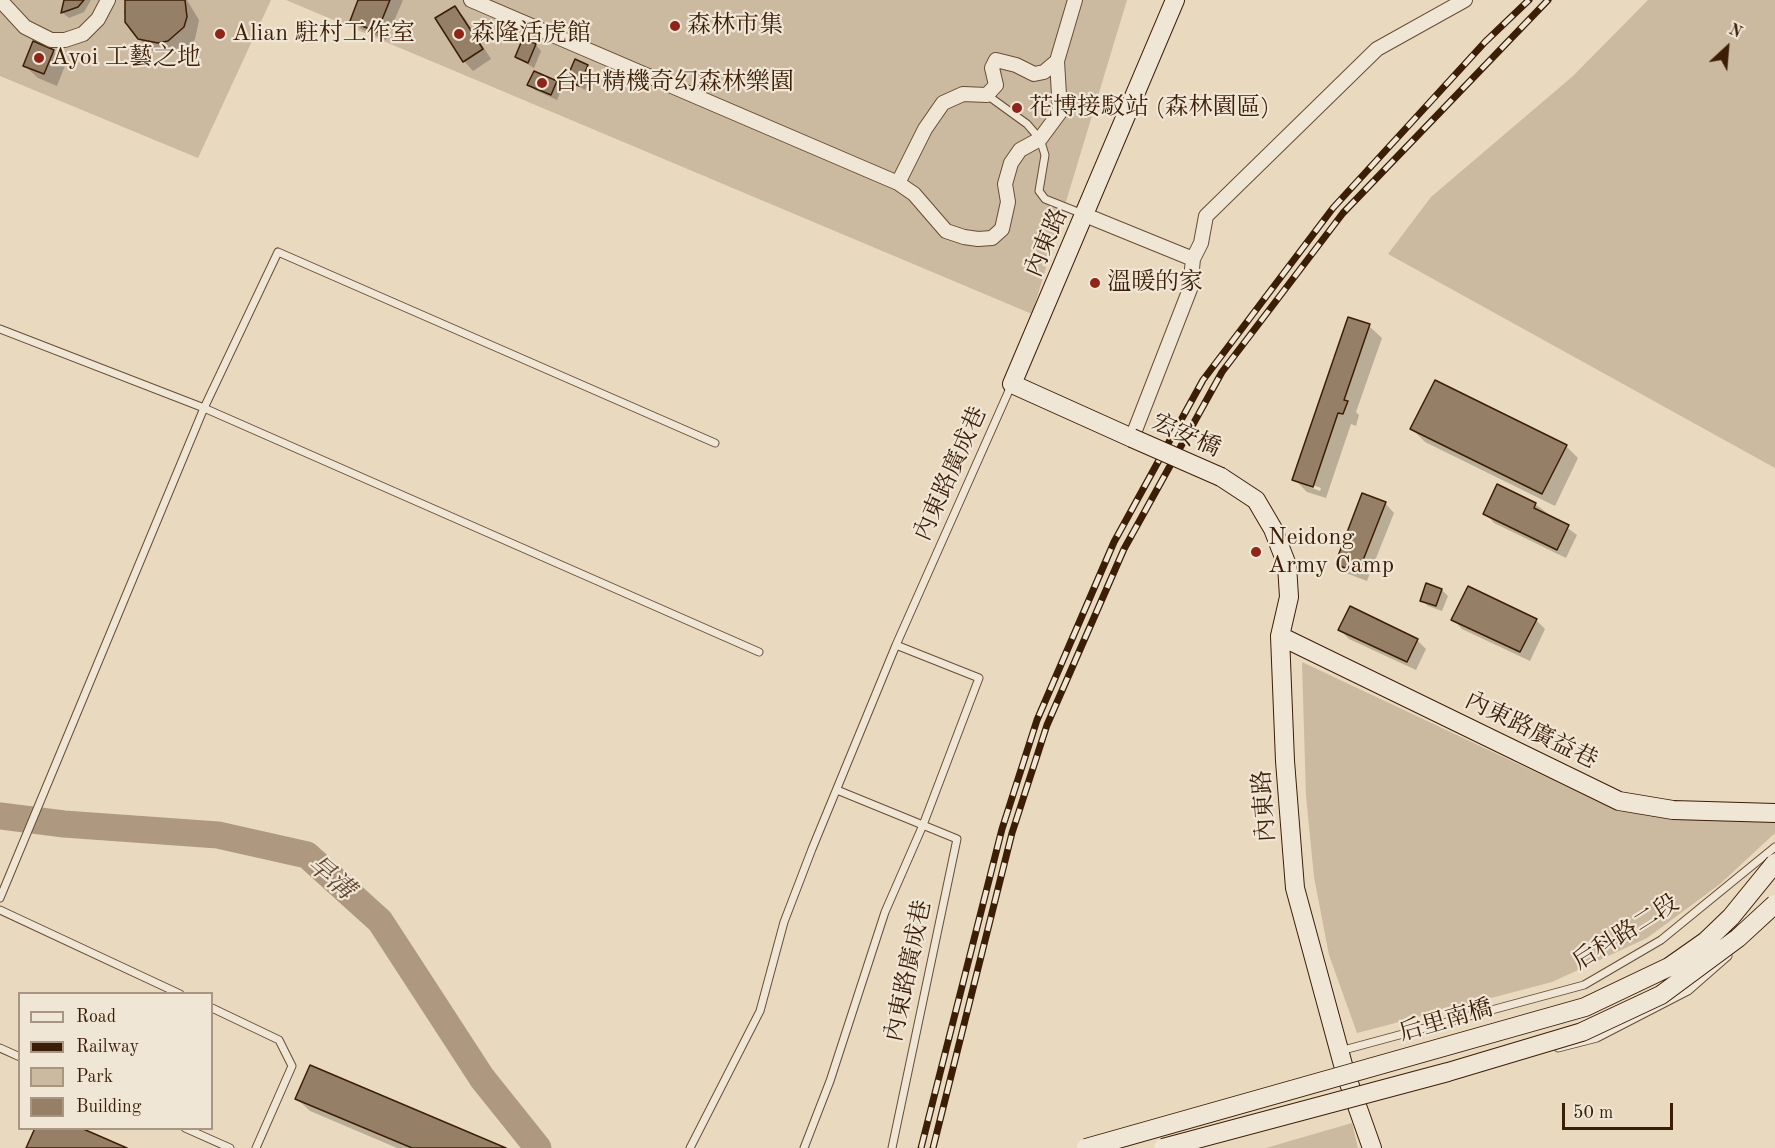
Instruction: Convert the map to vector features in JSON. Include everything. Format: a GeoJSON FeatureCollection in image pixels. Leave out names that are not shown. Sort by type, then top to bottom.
{"type":"FeatureCollection","features":[{"type":"Feature","properties":{"kind":"street"},"geometry":{"type":"LineString","coordinates":[[0,0],[26,27],[51,40],[65,40],[82,34],[98,19],[108,0]]}},
{"type":"Feature","properties":{"kind":"street"},"geometry":{"type":"LineString","coordinates":[[471,0],[898,183],[914,194],[946,231],[964,237],[992,238],[1002,229],[1008,202],[1005,184],[1011,163],[1020,150],[1040,139],[1060,112],[1057,61],[1075,0]]}},
{"type":"Feature","properties":{"kind":"street","name":"內東路"},"geometry":{"type":"LineString","coordinates":[[1012,384],[1174,0]]}},
{"type":"Feature","properties":{"kind":"street"},"geometry":{"type":"LineString","coordinates":[[1012,384],[1132,438],[1190,288],[1192,259],[1201,243],[1206,216],[1377,49],[1464,0]]}},
{"type":"Feature","properties":{"kind":"street"},"geometry":{"type":"LineString","coordinates":[[898,183],[926,129],[943,103],[963,94],[987,95],[996,85],[992,68],[996,60],[1016,65],[1034,74],[1044,72],[1057,61]]}},
{"type":"Feature","properties":{"kind":"street"},"geometry":{"type":"LineString","coordinates":[[1085,215],[1192,259]]}},
{"type":"Feature","properties":{"kind":"street","name":"宏安橋"},"geometry":{"type":"LineString","coordinates":[[1132,438],[1221,477]]}},
{"type":"Feature","properties":{"kind":"street","name":"內東路"},"geometry":{"type":"LineString","coordinates":[[1221,477],[1256,500],[1277,538],[1287,565],[1290,597],[1281,636],[1285,761],[1295,888],[1339,1051],[1371,1148]]}},
{"type":"Feature","properties":{"kind":"street","name":"內東路廣益巷"},"geometry":{"type":"LineString","coordinates":[[1281,636],[1619,801],[1673,810],[1775,813]]}},
{"type":"Feature","properties":{"kind":"street","name":"后里南橋"},"geometry":{"type":"LineString","coordinates":[[1086,1148],[1585,1007],[1669,968],[1706,941],[1731,917],[1775,863]]}},
{"type":"Feature","properties":{"kind":"street","name":"后里南橋"},"geometry":{"type":"LineString","coordinates":[[1163,1148],[1448,1072],[1582,1032],[1661,995],[1738,938],[1775,904]]}},
{"type":"Feature","properties":{"kind":"lane"},"geometry":{"type":"LineString","coordinates":[[987,95],[1028,124],[1040,139],[1045,155],[1039,191],[1045,199],[1085,215]]}},
{"type":"Feature","properties":{"kind":"lane"},"geometry":{"type":"LineString","coordinates":[[0,898],[204,408],[278,252],[715,442]]}},
{"type":"Feature","properties":{"kind":"lane"},"geometry":{"type":"LineString","coordinates":[[0,329],[204,408],[759,652]]}},
{"type":"Feature","properties":{"kind":"lane","name":"內東路廣成巷"},"geometry":{"type":"LineString","coordinates":[[892,1148],[957,839],[837,790],[896,645],[1012,384]]}},
{"type":"Feature","properties":{"kind":"lane","name":"內東路廣成巷"},"geometry":{"type":"LineString","coordinates":[[804,1148],[830,1081],[885,912],[923,825],[979,678],[896,645]]}},
{"type":"Feature","properties":{"kind":"lane"},"geometry":{"type":"LineString","coordinates":[[690,1148],[760,1011],[784,922],[837,790]]}},
{"type":"Feature","properties":{"kind":"lane","name":"后科路二段"},"geometry":{"type":"LineString","coordinates":[[1339,1051],[1584,985],[1661,940],[1775,847]]}},
{"type":"Feature","properties":{"kind":"lane"},"geometry":{"type":"LineString","coordinates":[[0,910],[178,992]]}},
{"type":"Feature","properties":{"kind":"lane"},"geometry":{"type":"LineString","coordinates":[[1355,1099],[1466,1074],[1597,1038],[1688,991],[1775,914]]}},
{"type":"Feature","properties":{"kind":"lane"},"geometry":{"type":"LineString","coordinates":[[213,1008],[279,1040],[292,1066],[256,1148]]}},
{"type":"Feature","properties":{"kind":"lane"},"geometry":{"type":"LineString","coordinates":[[0,1048],[18,1056]]}},
{"type":"Feature","properties":{"kind":"lane"},"geometry":{"type":"LineString","coordinates":[[190,1130],[230,1148]]}},
{"type":"Feature","properties":{"kind":"green space"},"geometry":{"type":"Polygon","coordinates":[[[0,0],[271,0],[198,158],[0,76],[0,0]]]}},
{"type":"Feature","properties":{"kind":"green space"},"geometry":{"type":"Polygon","coordinates":[[[286,0],[1127,0],[1032,314],[286,0]]]}},
{"type":"Feature","properties":{"kind":"green space"},"geometry":{"type":"Polygon","coordinates":[[[1648,0],[1775,0],[1775,468],[1388,254],[1431,197],[1573,76],[1648,0]]]}},
{"type":"Feature","properties":{"kind":"green space"},"geometry":{"type":"Polygon","coordinates":[[[1302,662],[1618,811],[1674,818],[1775,822],[1775,833],[1720,884],[1647,938],[1552,982],[1357,1033],[1329,955],[1314,877],[1306,796],[1302,662]]]}},
{"type":"Feature","properties":{"kind":"green space"},"geometry":{"type":"Polygon","coordinates":[[[1352,1123],[1358,1148],[1266,1148],[1352,1123]]]}},
{"type":"Feature","properties":{"kind":"building"},"geometry":{"type":"Polygon","coordinates":[[[64,0],[84,0],[78,7],[61,13],[64,0]]]}},
{"type":"Feature","properties":{"kind":"building"},"geometry":{"type":"Polygon","coordinates":[[[125,0],[185,0],[187,17],[184,27],[168,41],[158,43],[138,39],[125,22],[125,0]]]}},
{"type":"Feature","properties":{"kind":"building"},"geometry":{"type":"Polygon","coordinates":[[[358,0],[390,0],[377,32],[350,21],[358,0]]]}},
{"type":"Feature","properties":{"kind":"building","name":"森隆活虎館"},"geometry":{"type":"Polygon","coordinates":[[[455,6],[483,49],[463,62],[435,18],[455,6]]]}},
{"type":"Feature","properties":{"kind":"building","name":"台中精機奇幻森林樂園"},"geometry":{"type":"Polygon","coordinates":[[[523,38],[536,44],[528,63],[515,57],[523,38]]]}},
{"type":"Feature","properties":{"kind":"building","name":"Ayoi 工藝之地"},"geometry":{"type":"Polygon","coordinates":[[[33,41],[54,50],[44,74],[23,66],[33,41]]]}},
{"type":"Feature","properties":{"kind":"building","name":"台中精機奇幻森林樂園"},"geometry":{"type":"Polygon","coordinates":[[[575,59],[588,65],[579,86],[566,80],[575,59]]]}},
{"type":"Feature","properties":{"kind":"building","name":"台中精機奇幻森林樂園"},"geometry":{"type":"Polygon","coordinates":[[[534,71],[557,81],[551,95],[527,85],[534,71]]]}},
{"type":"Feature","properties":{"kind":"building"},"geometry":{"type":"Polygon","coordinates":[[[1348,317],[1370,324],[1344,400],[1348,401],[1343,414],[1338,413],[1313,487],[1292,480],[1348,317]]]}},
{"type":"Feature","properties":{"kind":"building"},"geometry":{"type":"Polygon","coordinates":[[[1435,380],[1567,445],[1542,494],[1410,429],[1435,380]]]}},
{"type":"Feature","properties":{"kind":"building"},"geometry":{"type":"Polygon","coordinates":[[[1497,484],[1536,503],[1534,508],[1569,525],[1557,550],[1483,514],[1497,484]]]}},
{"type":"Feature","properties":{"kind":"building"},"geometry":{"type":"Polygon","coordinates":[[[1362,493],[1386,502],[1358,573],[1335,564],[1362,493]]]}},
{"type":"Feature","properties":{"kind":"building"},"geometry":{"type":"Polygon","coordinates":[[[1426,583],[1442,589],[1436,606],[1420,601],[1426,583]]]}},
{"type":"Feature","properties":{"kind":"building"},"geometry":{"type":"Polygon","coordinates":[[[1468,586],[1537,619],[1520,652],[1451,620],[1468,586]]]}},
{"type":"Feature","properties":{"kind":"building"},"geometry":{"type":"Polygon","coordinates":[[[1350,606],[1418,639],[1407,662],[1338,630],[1350,606]]]}},
{"type":"Feature","properties":{"kind":"building"},"geometry":{"type":"Polygon","coordinates":[[[310,1065],[506,1148],[412,1148],[295,1099],[310,1065]]]}},
{"type":"Feature","properties":{"kind":"building"},"geometry":{"type":"Polygon","coordinates":[[[34,1130],[86,1130],[127,1148],[26,1148],[34,1130]]]}},
{"type":"Feature","properties":{"kind":"waterway","name":"旱溝"},"geometry":{"type":"LineString","coordinates":[[0,816],[64,824],[218,835],[307,855],[380,921],[482,1078],[538,1148]]}},
{"type":"Feature","properties":{"kind":"railway"},"geometry":{"type":"LineString","coordinates":[[921,1148],[1002,829],[1037,720],[1114,542],[1203,380],[1333,208],[1485,42],[1529,0]]}},
{"type":"Feature","properties":{"kind":"railway"},"geometry":{"type":"LineString","coordinates":[[933,1148],[1012,833],[1047,725],[1124,549],[1222,372],[1343,213],[1548,0]]}},
{"type":"Feature","properties":{"kind":"place","name":"森林市集"},"geometry":{"type":"Point","coordinates":[675,26]}},
{"type":"Feature","properties":{"kind":"place","name":"Alian 駐村工作室"},"geometry":{"type":"Point","coordinates":[220,34]}},
{"type":"Feature","properties":{"kind":"place","name":"森隆活虎館"},"geometry":{"type":"Point","coordinates":[459,34]}},
{"type":"Feature","properties":{"kind":"place","name":"Ayoi 工藝之地"},"geometry":{"type":"Point","coordinates":[39,58]}},
{"type":"Feature","properties":{"kind":"place","name":"台中精機奇幻森林樂園"},"geometry":{"type":"Point","coordinates":[542,83]}},
{"type":"Feature","properties":{"kind":"place","name":"花博接駁站 (森林園區)"},"geometry":{"type":"Point","coordinates":[1017,108]}},
{"type":"Feature","properties":{"kind":"place","name":"溫暖的家"},"geometry":{"type":"Point","coordinates":[1095,283]}},
{"type":"Feature","properties":{"kind":"place","name":"Neidong Army Camp"},"geometry":{"type":"Point","coordinates":[1256,552]}}]}
